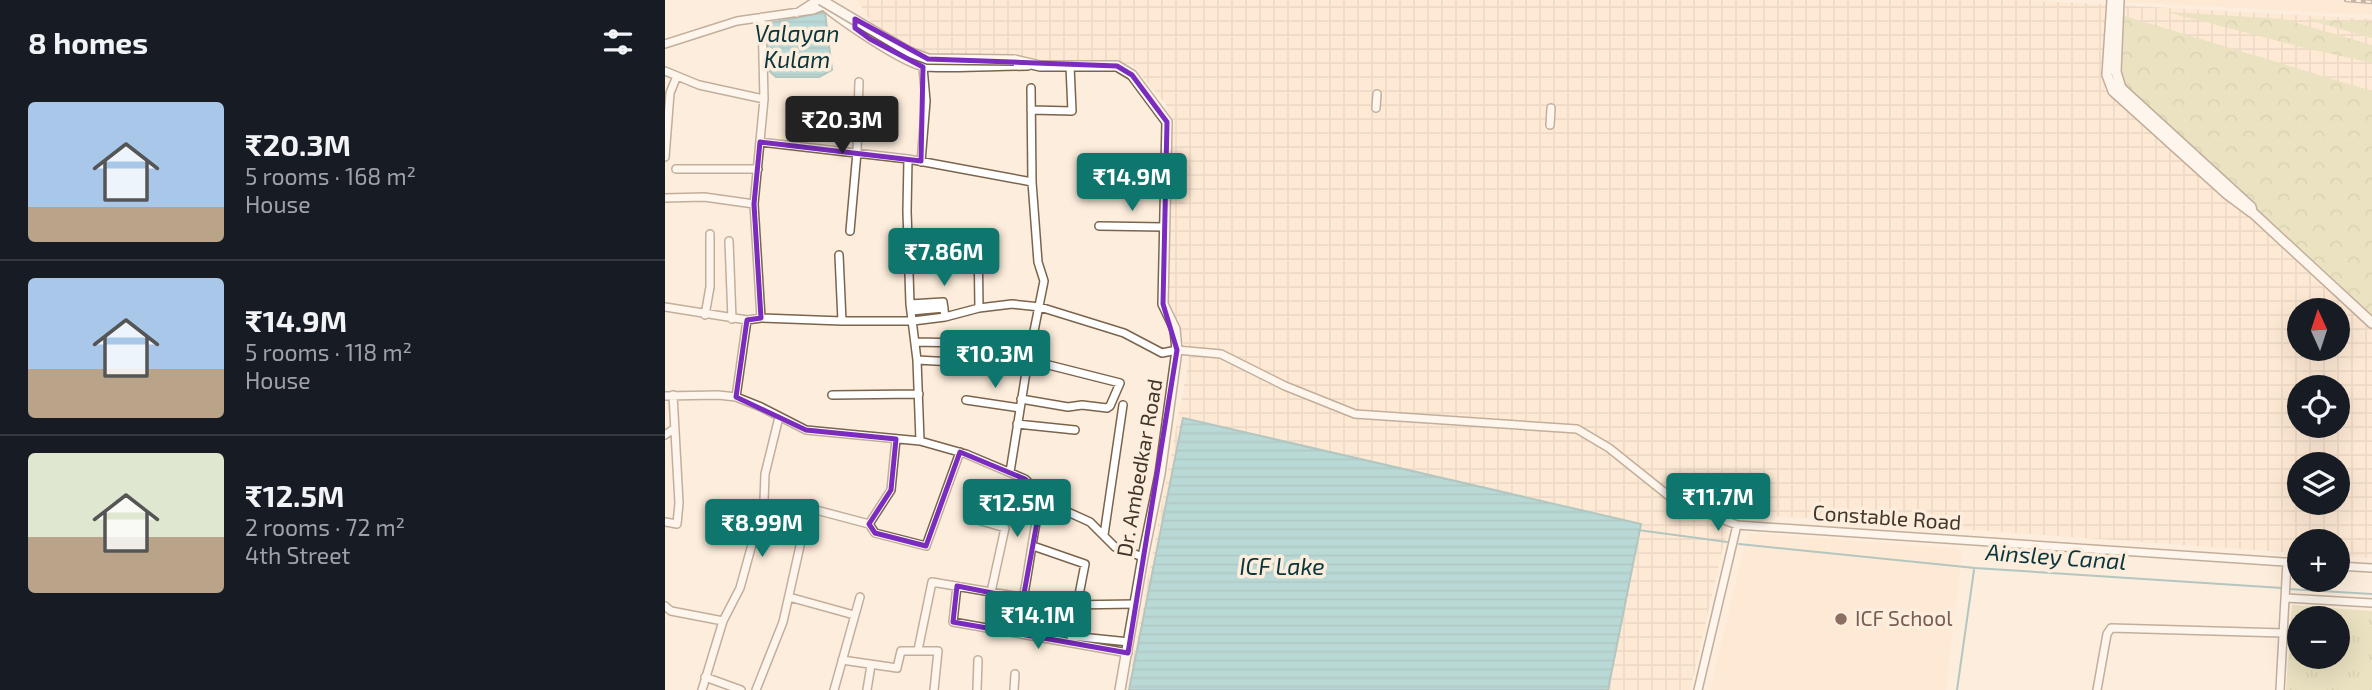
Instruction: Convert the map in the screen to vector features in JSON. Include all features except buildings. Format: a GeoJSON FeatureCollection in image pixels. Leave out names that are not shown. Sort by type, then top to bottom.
{"type":"FeatureCollection","features":[{"type":"Feature","properties":{"kind":"main road"},"geometry":{"type":"LineString","coordinates":[[2112,0],[2107,75],[2113,92],[2227,194],[2252,212],[2372,323]]}},
{"type":"Feature","properties":{"kind":"main road"},"geometry":{"type":"LineString","coordinates":[[2119,0],[2117,79],[2121,88],[2251,206],[2252,212]]}},
{"type":"Feature","properties":{"kind":"main road"},"geometry":{"type":"LineString","coordinates":[[823,2],[909,52],[928,59],[1014,60],[1040,66],[1117,66],[1132,75],[1167,122],[1163,304],[1175,328],[1177,350]]}},
{"type":"Feature","properties":{"kind":"main road","name":"Dr. Ambedkar Road"},"geometry":{"type":"LineString","coordinates":[[1119,690],[1160,474],[1177,350]]}},
{"type":"Feature","properties":{"kind":"street"},"geometry":{"type":"LineString","coordinates":[[665,44],[713,28],[762,17],[797,13],[823,2],[870,39],[923,67],[1040,66]]}},
{"type":"Feature","properties":{"kind":"street"},"geometry":{"type":"LineString","coordinates":[[761,318],[754,204],[764,99],[762,17]]}},
{"type":"Feature","properties":{"kind":"street"},"geometry":{"type":"LineString","coordinates":[[1031,110],[1072,111],[1070,66]]}},
{"type":"Feature","properties":{"kind":"street"},"geometry":{"type":"LineString","coordinates":[[921,162],[926,101],[923,67]]}},
{"type":"Feature","properties":{"kind":"street"},"geometry":{"type":"LineString","coordinates":[[665,71],[723,92],[764,99]]}},
{"type":"Feature","properties":{"kind":"street"},"geometry":{"type":"LineString","coordinates":[[665,157],[670,93],[677,76]]}},
{"type":"Feature","properties":{"kind":"street"},"geometry":{"type":"LineString","coordinates":[[850,232],[857,152],[859,82]]}},
{"type":"Feature","properties":{"kind":"street"},"geometry":{"type":"LineString","coordinates":[[1010,472],[1044,281],[1038,262],[1032,182],[1031,88]]}},
{"type":"Feature","properties":{"kind":"street"},"geometry":{"type":"LineString","coordinates":[[1376,108],[1377,94]]}},
{"type":"Feature","properties":{"kind":"street"},"geometry":{"type":"LineString","coordinates":[[1550,125],[1551,108]]}},
{"type":"Feature","properties":{"kind":"street"},"geometry":{"type":"LineString","coordinates":[[760,142],[908,159],[1032,182]]}},
{"type":"Feature","properties":{"kind":"street"},"geometry":{"type":"LineString","coordinates":[[908,159],[911,307],[916,342],[920,441]]}},
{"type":"Feature","properties":{"kind":"street"},"geometry":{"type":"LineString","coordinates":[[676,169],[758,169]]}},
{"type":"Feature","properties":{"kind":"street"},"geometry":{"type":"LineString","coordinates":[[665,198],[704,197],[754,204]]}},
{"type":"Feature","properties":{"kind":"street"},"geometry":{"type":"LineString","coordinates":[[1099,226],[1164,227]]}},
{"type":"Feature","properties":{"kind":"street"},"geometry":{"type":"LineString","coordinates":[[705,315],[710,286],[710,234]]}},
{"type":"Feature","properties":{"kind":"street"},"geometry":{"type":"LineString","coordinates":[[978,235],[979,308]]}},
{"type":"Feature","properties":{"kind":"street"},"geometry":{"type":"LineString","coordinates":[[729,241],[733,319]]}},
{"type":"Feature","properties":{"kind":"street"},"geometry":{"type":"LineString","coordinates":[[839,255],[842,321]]}},
{"type":"Feature","properties":{"kind":"street"},"geometry":{"type":"LineString","coordinates":[[911,307],[943,302],[945,317]]}},
{"type":"Feature","properties":{"kind":"street","name":"Constable Road"},"geometry":{"type":"LineString","coordinates":[[665,307],[733,319],[842,321],[913,321],[1012,304],[1040,307],[1124,333],[1162,353],[1177,350],[1221,354],[1285,386],[1355,414],[1577,429],[1609,448],[1674,500],[1737,525],[2287,562]]}},
{"type":"Feature","properties":{"kind":"street"},"geometry":{"type":"LineString","coordinates":[[736,397],[747,320]]}},
{"type":"Feature","properties":{"kind":"street"},"geometry":{"type":"LineString","coordinates":[[916,342],[964,343]]}},
{"type":"Feature","properties":{"kind":"street"},"geometry":{"type":"LineString","coordinates":[[917,360],[1028,363],[1121,383],[1107,408],[1083,405],[1068,407],[1021,399]]}},
{"type":"Feature","properties":{"kind":"street"},"geometry":{"type":"LineString","coordinates":[[832,395],[919,394]]}},
{"type":"Feature","properties":{"kind":"street"},"geometry":{"type":"LineString","coordinates":[[665,522],[677,524],[679,503],[675,428],[669,396],[718,395],[736,397],[806,430],[920,441],[960,452],[1025,480],[1050,504],[1090,522],[1115,547],[1143,557]]}},
{"type":"Feature","properties":{"kind":"street"},"geometry":{"type":"LineString","coordinates":[[966,400],[1020,408]]}},
{"type":"Feature","properties":{"kind":"street"},"geometry":{"type":"LineString","coordinates":[[1104,535],[1123,405]]}},
{"type":"Feature","properties":{"kind":"street"},"geometry":{"type":"LineString","coordinates":[[702,690],[723,621],[740,588],[764,501],[765,474],[779,417]]}},
{"type":"Feature","properties":{"kind":"street"},"geometry":{"type":"LineString","coordinates":[[1017,424],[1075,430]]}},
{"type":"Feature","properties":{"kind":"street"},"geometry":{"type":"LineString","coordinates":[[665,435],[675,428]]}},
{"type":"Feature","properties":{"kind":"street"},"geometry":{"type":"LineString","coordinates":[[869,524],[891,490],[896,439]]}},
{"type":"Feature","properties":{"kind":"street"},"geometry":{"type":"LineString","coordinates":[[816,510],[869,524],[875,533],[926,546],[960,452]]}},
{"type":"Feature","properties":{"kind":"street"},"geometry":{"type":"LineString","coordinates":[[1023,599],[1034,526],[1042,495]]}},
{"type":"Feature","properties":{"kind":"street"},"geometry":{"type":"LineString","coordinates":[[978,520],[1005,528],[991,592]]}},
{"type":"Feature","properties":{"kind":"street"},"geometry":{"type":"LineString","coordinates":[[1698,690],[1737,525]]}},
{"type":"Feature","properties":{"kind":"street"},"geometry":{"type":"LineString","coordinates":[[755,690],[783,622],[800,546]]}},
{"type":"Feature","properties":{"kind":"street"},"geometry":{"type":"LineString","coordinates":[[1033,546],[1085,564],[1071,636],[1129,642]]}},
{"type":"Feature","properties":{"kind":"street"},"geometry":{"type":"LineString","coordinates":[[2280,690],[2287,562]]}},
{"type":"Feature","properties":{"kind":"street"},"geometry":{"type":"LineString","coordinates":[[2350,567],[2372,568]]}},
{"type":"Feature","properties":{"kind":"street"},"geometry":{"type":"LineString","coordinates":[[918,650],[932,582],[1023,599],[1076,604],[1136,604]]}},
{"type":"Feature","properties":{"kind":"street"},"geometry":{"type":"LineString","coordinates":[[957,586],[953,622],[1128,653]]}},
{"type":"Feature","properties":{"kind":"street"},"geometry":{"type":"LineString","coordinates":[[2286,592],[2372,603]]}},
{"type":"Feature","properties":{"kind":"street"},"geometry":{"type":"LineString","coordinates":[[789,597],[854,615]]}},
{"type":"Feature","properties":{"kind":"street"},"geometry":{"type":"LineString","coordinates":[[834,690],[860,597]]}},
{"type":"Feature","properties":{"kind":"street"},"geometry":{"type":"LineString","coordinates":[[668,608],[723,621]]}},
{"type":"Feature","properties":{"kind":"street"},"geometry":{"type":"LineString","coordinates":[[2097,690],[2107,634],[2111,628],[2283,633]]}},
{"type":"Feature","properties":{"kind":"street"},"geometry":{"type":"LineString","coordinates":[[842,660],[897,668],[901,651],[938,651],[934,690]]}},
{"type":"Feature","properties":{"kind":"street"},"geometry":{"type":"LineString","coordinates":[[977,690],[978,660]]}},
{"type":"Feature","properties":{"kind":"street"},"geometry":{"type":"LineString","coordinates":[[867,690],[871,664]]}},
{"type":"Feature","properties":{"kind":"street"},"geometry":{"type":"LineString","coordinates":[[1014,690],[1015,674]]}},
{"type":"Feature","properties":{"kind":"street"},"geometry":{"type":"LineString","coordinates":[[705,677],[741,690]]}},
{"type":"Feature","properties":{"kind":"highlighted area"},"geometry":{"type":"Polygon","coordinates":[[[855,19],[928,59],[1117,66],[1132,75],[1167,122],[1163,304],[1177,350],[1128,653],[953,622],[957,586],[1023,599],[1042,495],[1025,479],[960,452],[926,546],[875,533],[869,524],[891,490],[896,439],[806,430],[736,397],[747,320],[761,318],[754,204],[760,142],[921,161],[923,67],[870,39],[855,28],[855,19]]]}},
{"type":"Feature","properties":{"kind":"shaded area"},"geometry":{"type":"Polygon","coordinates":[[[857,0],[2025,0],[2372,19],[2372,558],[2350,556],[2350,529],[2287,529],[2287,552],[1731,513],[1690,690],[1127,690],[1189,359],[1167,300],[1168,107],[1132,64],[927,63],[871,22],[857,0]]]}},
{"type":"Feature","properties":{"kind":"shaded area"},"geometry":{"type":"Polygon","coordinates":[[[2372,0],[2372,15],[2126,2],[2372,0]]]}},
{"type":"Feature","properties":{"kind":"shaded area","name":"ICF School"},"geometry":{"type":"Polygon","coordinates":[[[1748,533],[1962,549],[1946,690],[1710,690],[1748,533]]]}},
{"type":"Feature","properties":{"kind":"green space"},"geometry":{"type":"Polygon","coordinates":[[[2167,12],[2283,19],[2372,45],[2372,63],[2301,47],[2167,12]]]}},
{"type":"Feature","properties":{"kind":"green space"},"geometry":{"type":"Polygon","coordinates":[[[2121,15],[2372,91],[2372,315],[2125,86],[2120,75],[2121,15]]]}},
{"type":"Feature","properties":{"kind":"green space"},"geometry":{"type":"Polygon","coordinates":[[[2306,19],[2372,22],[2372,38],[2306,19]]]}},
{"type":"Feature","properties":{"kind":"green space"},"geometry":{"type":"Polygon","coordinates":[[[2350,609],[2372,611],[2372,690],[2286,690],[2287,669],[2350,669],[2350,609]]]}},
{"type":"Feature","properties":{"kind":"water","name":"Valayan Kulam"},"geometry":{"type":"Polygon","coordinates":[[[825,12],[832,70],[819,77],[776,77],[766,68],[765,29],[770,23],[825,12]]]}},
{"type":"Feature","properties":{"kind":"water","name":"ICF Lake"},"geometry":{"type":"Polygon","coordinates":[[[1183,418],[1641,524],[1608,690],[1129,690],[1183,418]]]}},
{"type":"Feature","properties":{"kind":"waterway","name":"Ainsley Canal"},"geometry":{"type":"LineString","coordinates":[[1638,530],[1727,542]]}},
{"type":"Feature","properties":{"kind":"waterway","name":"Ainsley Canal"},"geometry":{"type":"LineString","coordinates":[[1739,544],[1975,568],[2282,588]]}},
{"type":"Feature","properties":{"kind":"waterway"},"geometry":{"type":"LineString","coordinates":[[1957,690],[1974,570]]}},
{"type":"Feature","properties":{"kind":"waterway","name":"Ainsley Canal"},"geometry":{"type":"LineString","coordinates":[[2338,592],[2372,594]]}},
{"type":"Feature","properties":{"kind":"railway"},"geometry":{"type":"LineString","coordinates":[[2346,0],[2372,2]]}},
{"type":"Feature","properties":{"kind":"place","name":"ICF School"},"geometry":{"type":"Point","coordinates":[1841,619]}}]}
